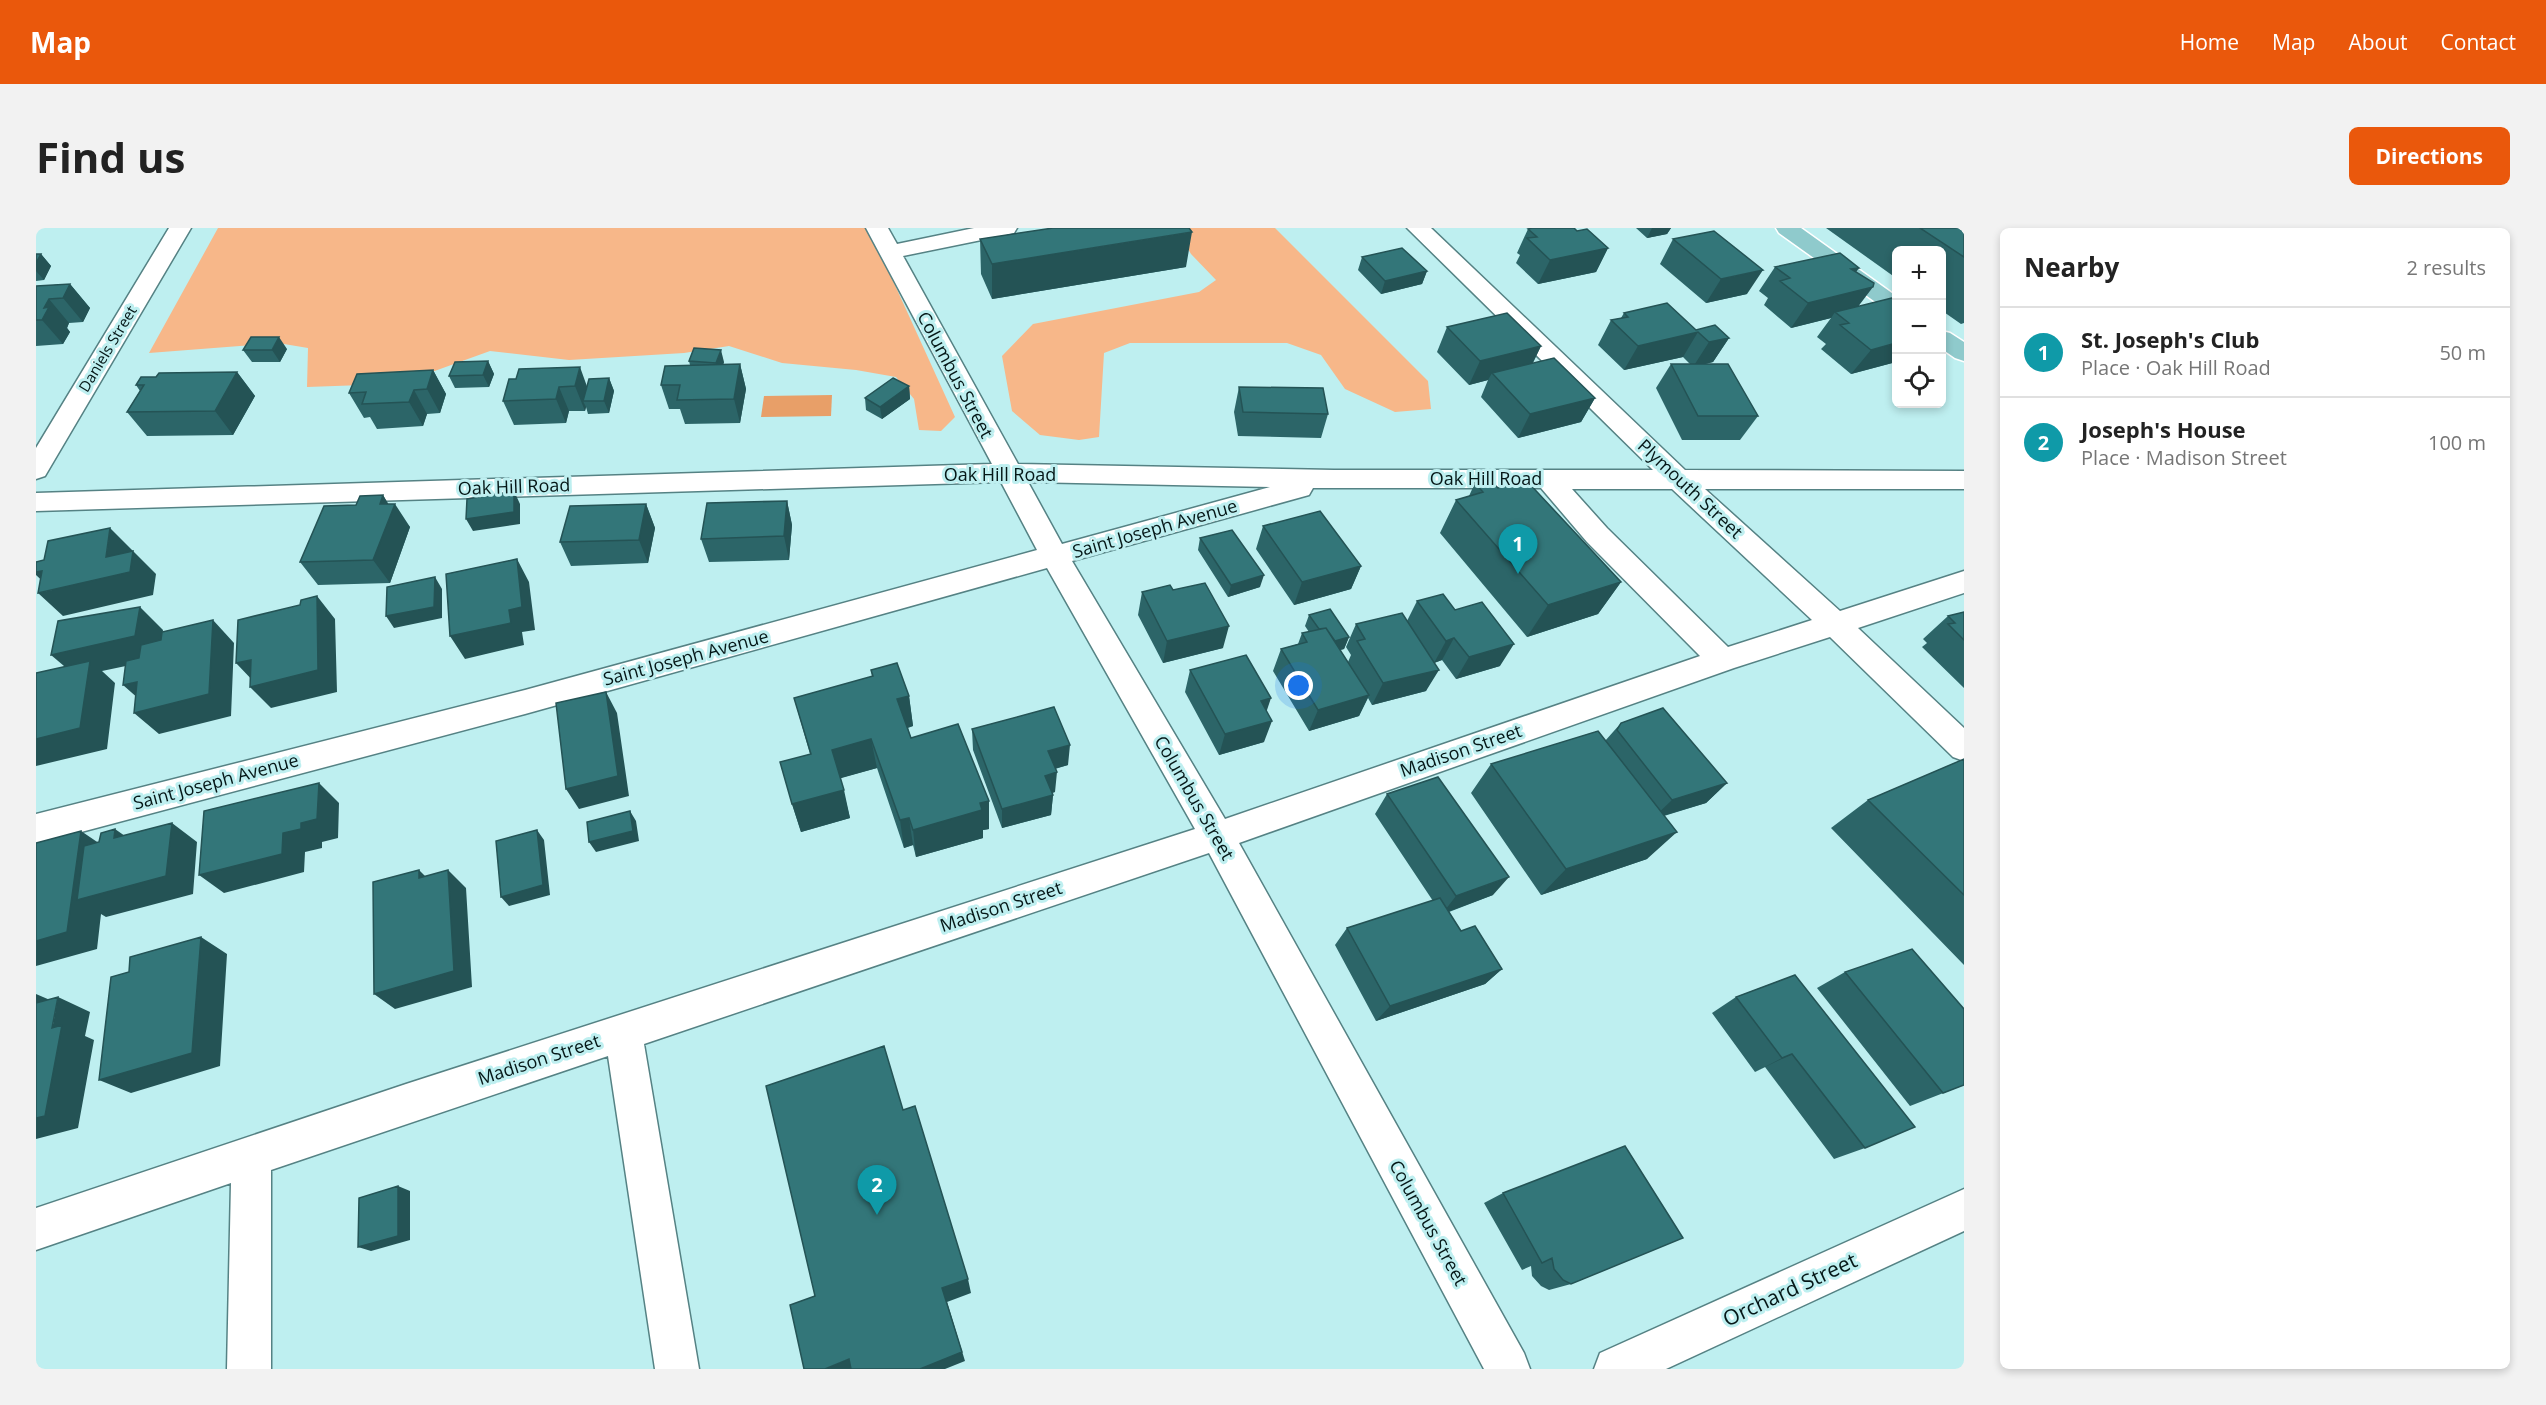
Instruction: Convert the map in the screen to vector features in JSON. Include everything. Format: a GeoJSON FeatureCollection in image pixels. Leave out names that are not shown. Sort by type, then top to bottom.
{"type":"FeatureCollection","features":[{"type":"Feature","properties":{"kind":"main road"},"geometry":{"type":"LineString","coordinates":[[1787,228],[1892,303]]}},
{"type":"Feature","properties":{"kind":"main road"},"geometry":{"type":"LineString","coordinates":[[1946,341],[1964,353]]}},
{"type":"Feature","properties":{"kind":"street","name":"Daniels Street"},"geometry":{"type":"LineString","coordinates":[[36,470],[180,228]]}},
{"type":"Feature","properties":{"kind":"street"},"geometry":{"type":"LineString","coordinates":[[883,240],[1006,228]]}},
{"type":"Feature","properties":{"kind":"street","name":"Plymouth Street"},"geometry":{"type":"LineString","coordinates":[[1418,228],[1678,479],[1834,623],[1964,748]]}},
{"type":"Feature","properties":{"kind":"street","name":"Columbus Street"},"geometry":{"type":"LineString","coordinates":[[883,240],[1008,473],[1216,836],[1508,1369]]}},
{"type":"Feature","properties":{"kind":"street","name":"Oak Hill Road"},"geometry":{"type":"LineString","coordinates":[[36,502],[1008,473],[1334,479],[1964,480]]}},
{"type":"Feature","properties":{"kind":"street","name":"Saint Joseph Avenue"},"geometry":{"type":"LineString","coordinates":[[36,829],[525,702],[1334,479]]}},
{"type":"Feature","properties":{"kind":"street"},"geometry":{"type":"LineString","coordinates":[[1548,479],[1597,535],[1723,660]]}},
{"type":"Feature","properties":{"kind":"street","name":"Madison Street"},"geometry":{"type":"LineString","coordinates":[[36,1229],[1216,836],[1723,660],[1964,582]]}},
{"type":"Feature","properties":{"kind":"street"},"geometry":{"type":"LineString","coordinates":[[623,1032],[677,1369]]}},
{"type":"Feature","properties":{"kind":"street"},"geometry":{"type":"LineString","coordinates":[[249,1369],[252,1198],[250,1158]]}},
{"type":"Feature","properties":{"kind":"street","name":"Orchard Street"},"geometry":{"type":"LineString","coordinates":[[1616,1369],[1964,1210]]}},
{"type":"Feature","properties":{"kind":"shaded area"},"geometry":{"type":"Polygon","coordinates":[[[218,228],[869,228],[955,417],[941,431],[919,430],[914,399],[896,377],[856,370],[782,363],[729,346],[684,353],[569,360],[490,351],[418,377],[363,385],[307,387],[308,348],[278,343],[149,353],[218,228]]]}},
{"type":"Feature","properties":{"kind":"shaded area"},"geometry":{"type":"Polygon","coordinates":[[[1176,228],[1275,228],[1428,381],[1431,409],[1395,412],[1345,389],[1321,355],[1287,343],[1130,343],[1104,353],[1099,437],[1079,440],[1040,435],[1012,411],[1002,356],[1033,324],[1199,292],[1216,280],[1191,254],[1176,228]]]}},
{"type":"Feature","properties":{"kind":"shaded area"},"geometry":{"type":"Polygon","coordinates":[[[832,395],[831,416],[761,417],[764,396],[832,395]]]}},
{"type":"Feature","properties":{"kind":"building"},"geometry":{"type":"Polygon","coordinates":[[[1053,228],[1189,228],[1192,232],[992,264],[980,239],[1053,228]]]}},
{"type":"Feature","properties":{"kind":"building"},"geometry":{"type":"Polygon","coordinates":[[[1574,228],[1577,231],[1587,229],[1608,248],[1550,260],[1527,238],[1537,237],[1528,229],[1574,228]]]}},
{"type":"Feature","properties":{"kind":"building"},"geometry":{"type":"Polygon","coordinates":[[[1920,228],[1964,228],[1964,257],[1920,228]]]}},
{"type":"Feature","properties":{"kind":"building"},"geometry":{"type":"Polygon","coordinates":[[[1714,231],[1763,270],[1721,279],[1673,239],[1714,231]]]}},
{"type":"Feature","properties":{"kind":"building"},"geometry":{"type":"Polygon","coordinates":[[[1402,248],[1427,271],[1385,281],[1362,257],[1402,248]]]}},
{"type":"Feature","properties":{"kind":"building"},"geometry":{"type":"Polygon","coordinates":[[[1840,253],[1859,268],[1851,269],[1874,283],[1873,287],[1808,303],[1780,281],[1790,278],[1775,267],[1840,253]]]}},
{"type":"Feature","properties":{"kind":"building"},"geometry":{"type":"Polygon","coordinates":[[[70,284],[63,298],[49,299],[44,308],[49,307],[42,320],[36,320],[36,286],[70,284]]]}},
{"type":"Feature","properties":{"kind":"building"},"geometry":{"type":"Polygon","coordinates":[[[1892,298],[1892,344],[1871,350],[1840,325],[1849,323],[1835,312],[1892,298]]]}},
{"type":"Feature","properties":{"kind":"building"},"geometry":{"type":"Polygon","coordinates":[[[1667,303],[1696,330],[1715,325],[1729,338],[1709,342],[1698,332],[1638,346],[1611,320],[1628,317],[1624,313],[1667,303]]]}},
{"type":"Feature","properties":{"kind":"building"},"geometry":{"type":"Polygon","coordinates":[[[1507,313],[1541,346],[1480,361],[1447,327],[1507,313]]]}},
{"type":"Feature","properties":{"kind":"building"},"geometry":{"type":"Polygon","coordinates":[[[251,337],[279,337],[272,350],[243,350],[251,337]]]}},
{"type":"Feature","properties":{"kind":"building"},"geometry":{"type":"Polygon","coordinates":[[[694,348],[721,350],[716,363],[689,361],[694,348]]]}},
{"type":"Feature","properties":{"kind":"building"},"geometry":{"type":"Polygon","coordinates":[[[1554,358],[1595,398],[1530,414],[1492,373],[1554,358]]]}},
{"type":"Feature","properties":{"kind":"building"},"geometry":{"type":"Polygon","coordinates":[[[488,361],[483,375],[449,376],[455,362],[488,361]]]}},
{"type":"Feature","properties":{"kind":"building"},"geometry":{"type":"Polygon","coordinates":[[[740,364],[734,399],[677,400],[680,385],[661,385],[665,366],[740,364]]]}},
{"type":"Feature","properties":{"kind":"building"},"geometry":{"type":"Polygon","coordinates":[[[1671,364],[1728,364],[1758,416],[1698,416],[1671,364]]]}},
{"type":"Feature","properties":{"kind":"building"},"geometry":{"type":"Polygon","coordinates":[[[580,367],[575,386],[559,387],[556,399],[503,401],[509,379],[516,379],[519,369],[580,367]]]}},
{"type":"Feature","properties":{"kind":"building"},"geometry":{"type":"Polygon","coordinates":[[[433,370],[427,389],[414,390],[409,402],[362,404],[366,392],[349,393],[357,374],[433,370]]]}},
{"type":"Feature","properties":{"kind":"building"},"geometry":{"type":"Polygon","coordinates":[[[237,372],[215,411],[127,412],[144,385],[136,385],[141,377],[156,377],[159,373],[237,372]]]}},
{"type":"Feature","properties":{"kind":"building"},"geometry":{"type":"Polygon","coordinates":[[[609,378],[604,401],[583,401],[589,379],[609,378]]]}},
{"type":"Feature","properties":{"kind":"building"},"geometry":{"type":"Polygon","coordinates":[[[893,378],[909,386],[880,407],[865,398],[893,378]]]}},
{"type":"Feature","properties":{"kind":"building"},"geometry":{"type":"Polygon","coordinates":[[[1239,387],[1323,388],[1328,414],[1243,412],[1239,387]]]}},
{"type":"Feature","properties":{"kind":"building"},"geometry":{"type":"Polygon","coordinates":[[[1489,479],[1498,488],[1526,480],[1621,582],[1548,605],[1456,500],[1483,492],[1475,483],[1489,479]]]}},
{"type":"Feature","properties":{"kind":"building"},"geometry":{"type":"Polygon","coordinates":[[[514,491],[514,512],[466,519],[467,499],[514,491]]]}},
{"type":"Feature","properties":{"kind":"building"},"geometry":{"type":"Polygon","coordinates":[[[383,495],[380,504],[395,504],[373,560],[300,562],[324,506],[356,505],[360,496],[383,495]]]}},
{"type":"Feature","properties":{"kind":"building"},"geometry":{"type":"Polygon","coordinates":[[[787,501],[784,536],[701,539],[707,503],[787,501]]]}},
{"type":"Feature","properties":{"kind":"building"},"geometry":{"type":"Polygon","coordinates":[[[646,504],[639,540],[560,542],[570,506],[646,504]]]}},
{"type":"Feature","properties":{"kind":"building"},"geometry":{"type":"Polygon","coordinates":[[[1320,511],[1361,566],[1302,582],[1263,526],[1320,511]]]}},
{"type":"Feature","properties":{"kind":"building"},"geometry":{"type":"Polygon","coordinates":[[[110,528],[106,557],[133,551],[130,572],[38,593],[42,571],[36,572],[36,562],[44,560],[48,541],[110,528]]]}},
{"type":"Feature","properties":{"kind":"building"},"geometry":{"type":"Polygon","coordinates":[[[1232,530],[1264,575],[1231,585],[1200,538],[1232,530]]]}},
{"type":"Feature","properties":{"kind":"building"},"geometry":{"type":"Polygon","coordinates":[[[517,559],[522,607],[509,610],[511,623],[450,636],[446,574],[517,559]]]}},
{"type":"Feature","properties":{"kind":"building"},"geometry":{"type":"Polygon","coordinates":[[[435,577],[434,607],[386,616],[387,587],[435,577]]]}},
{"type":"Feature","properties":{"kind":"building"},"geometry":{"type":"Polygon","coordinates":[[[1205,583],[1229,626],[1167,641],[1142,592],[1170,585],[1173,590],[1205,583]]]}},
{"type":"Feature","properties":{"kind":"building"},"geometry":{"type":"Polygon","coordinates":[[[1443,594],[1455,610],[1482,602],[1514,644],[1469,657],[1454,638],[1446,641],[1417,601],[1443,594]]]}},
{"type":"Feature","properties":{"kind":"building"},"geometry":{"type":"Polygon","coordinates":[[[317,596],[318,670],[250,687],[251,660],[236,663],[238,620],[300,605],[301,600],[317,596]]]}},
{"type":"Feature","properties":{"kind":"building"},"geometry":{"type":"Polygon","coordinates":[[[140,607],[135,636],[51,655],[58,621],[140,607]]]}},
{"type":"Feature","properties":{"kind":"building"},"geometry":{"type":"Polygon","coordinates":[[[1330,609],[1349,637],[1335,641],[1326,628],[1319,629],[1309,615],[1330,609]]]}},
{"type":"Feature","properties":{"kind":"building"},"geometry":{"type":"Polygon","coordinates":[[[1964,612],[1964,640],[1948,624],[1955,623],[1948,616],[1964,612]]]}},
{"type":"Feature","properties":{"kind":"building"},"geometry":{"type":"Polygon","coordinates":[[[1402,613],[1439,670],[1383,683],[1357,641],[1365,639],[1356,624],[1402,613]]]}},
{"type":"Feature","properties":{"kind":"building"},"geometry":{"type":"Polygon","coordinates":[[[213,620],[209,694],[134,713],[137,682],[123,685],[126,661],[139,658],[141,645],[161,640],[162,632],[213,620]]]}},
{"type":"Feature","properties":{"kind":"building"},"geometry":{"type":"Polygon","coordinates":[[[1326,628],[1369,695],[1318,710],[1281,649],[1307,642],[1302,633],[1326,628]]]}},
{"type":"Feature","properties":{"kind":"building"},"geometry":{"type":"Polygon","coordinates":[[[1246,655],[1271,698],[1261,701],[1272,721],[1225,734],[1190,670],[1246,655]]]}},
{"type":"Feature","properties":{"kind":"building"},"geometry":{"type":"Polygon","coordinates":[[[90,661],[80,728],[36,739],[36,673],[90,661]]]}},
{"type":"Feature","properties":{"kind":"building"},"geometry":{"type":"Polygon","coordinates":[[[897,663],[909,696],[897,699],[911,738],[958,724],[989,801],[980,803],[982,810],[913,830],[909,818],[900,820],[871,739],[832,750],[844,790],[792,804],[780,762],[811,754],[794,698],[873,676],[871,670],[897,663]]]}},
{"type":"Feature","properties":{"kind":"building"},"geometry":{"type":"Polygon","coordinates":[[[606,692],[618,776],[566,789],[556,703],[606,692]]]}},
{"type":"Feature","properties":{"kind":"building"},"geometry":{"type":"Polygon","coordinates":[[[1054,707],[1070,745],[1048,751],[1057,772],[1045,776],[1053,795],[1002,809],[972,729],[1054,707]]]}},
{"type":"Feature","properties":{"kind":"building"},"geometry":{"type":"Polygon","coordinates":[[[1663,708],[1727,783],[1672,800],[1617,730],[1621,723],[1663,708]]]}},
{"type":"Feature","properties":{"kind":"building"},"geometry":{"type":"Polygon","coordinates":[[[1598,731],[1677,832],[1566,869],[1491,764],[1598,731]]]}},
{"type":"Feature","properties":{"kind":"building"},"geometry":{"type":"Polygon","coordinates":[[[1964,759],[1964,895],[1868,800],[1964,759]]]}},
{"type":"Feature","properties":{"kind":"building"},"geometry":{"type":"Polygon","coordinates":[[[1438,777],[1509,877],[1456,896],[1387,794],[1438,777]]]}},
{"type":"Feature","properties":{"kind":"building"},"geometry":{"type":"Polygon","coordinates":[[[319,783],[317,819],[301,823],[301,829],[283,833],[282,854],[199,875],[204,811],[319,783]]]}},
{"type":"Feature","properties":{"kind":"building"},"geometry":{"type":"Polygon","coordinates":[[[630,811],[633,831],[589,842],[587,822],[630,811]]]}},
{"type":"Feature","properties":{"kind":"building"},"geometry":{"type":"Polygon","coordinates":[[[172,823],[166,876],[77,900],[84,846],[99,842],[101,833],[115,829],[114,838],[172,823]]]}},
{"type":"Feature","properties":{"kind":"building"},"geometry":{"type":"Polygon","coordinates":[[[537,830],[543,885],[501,897],[496,841],[537,830]]]}},
{"type":"Feature","properties":{"kind":"building"},"geometry":{"type":"Polygon","coordinates":[[[81,831],[67,932],[36,941],[36,843],[81,831]]]}},
{"type":"Feature","properties":{"kind":"building"},"geometry":{"type":"Polygon","coordinates":[[[419,870],[419,878],[448,870],[454,971],[374,994],[373,882],[419,870]]]}},
{"type":"Feature","properties":{"kind":"building"},"geometry":{"type":"Polygon","coordinates":[[[1440,898],[1461,931],[1475,926],[1502,969],[1390,1006],[1347,928],[1440,898]]]}},
{"type":"Feature","properties":{"kind":"building"},"geometry":{"type":"Polygon","coordinates":[[[201,937],[192,1053],[99,1080],[111,977],[129,972],[130,957],[201,937]]]}},
{"type":"Feature","properties":{"kind":"building"},"geometry":{"type":"Polygon","coordinates":[[[1912,949],[1964,1009],[1964,1085],[1943,1093],[1845,972],[1912,949]]]}},
{"type":"Feature","properties":{"kind":"building"},"geometry":{"type":"Polygon","coordinates":[[[1795,975],[1915,1127],[1865,1148],[1792,1054],[1782,1058],[1736,997],[1795,975]]]}},
{"type":"Feature","properties":{"kind":"building"},"geometry":{"type":"Polygon","coordinates":[[[58,997],[52,1028],[62,1025],[45,1116],[36,1118],[36,1003],[58,997]]]}},
{"type":"Feature","properties":{"kind":"building"},"geometry":{"type":"Polygon","coordinates":[[[884,1046],[903,1110],[915,1106],[968,1279],[942,1288],[962,1352],[920,1369],[851,1369],[849,1359],[825,1369],[804,1369],[790,1305],[815,1296],[766,1086],[884,1046]]]}},
{"type":"Feature","properties":{"kind":"building"},"geometry":{"type":"Polygon","coordinates":[[[1625,1146],[1683,1238],[1571,1284],[1563,1280],[1554,1269],[1552,1258],[1542,1263],[1503,1193],[1625,1146]]]}},
{"type":"Feature","properties":{"kind":"building"},"geometry":{"type":"Polygon","coordinates":[[[398,1186],[398,1236],[358,1247],[359,1198],[398,1186]]]}},
{"type":"Feature","properties":{"kind":"place","name":"St. Joseph's Club"},"geometry":{"type":"Point","coordinates":[1518,574]}},
{"type":"Feature","properties":{"kind":"place","name":"Joseph's House"},"geometry":{"type":"Point","coordinates":[877,1215]}}]}
